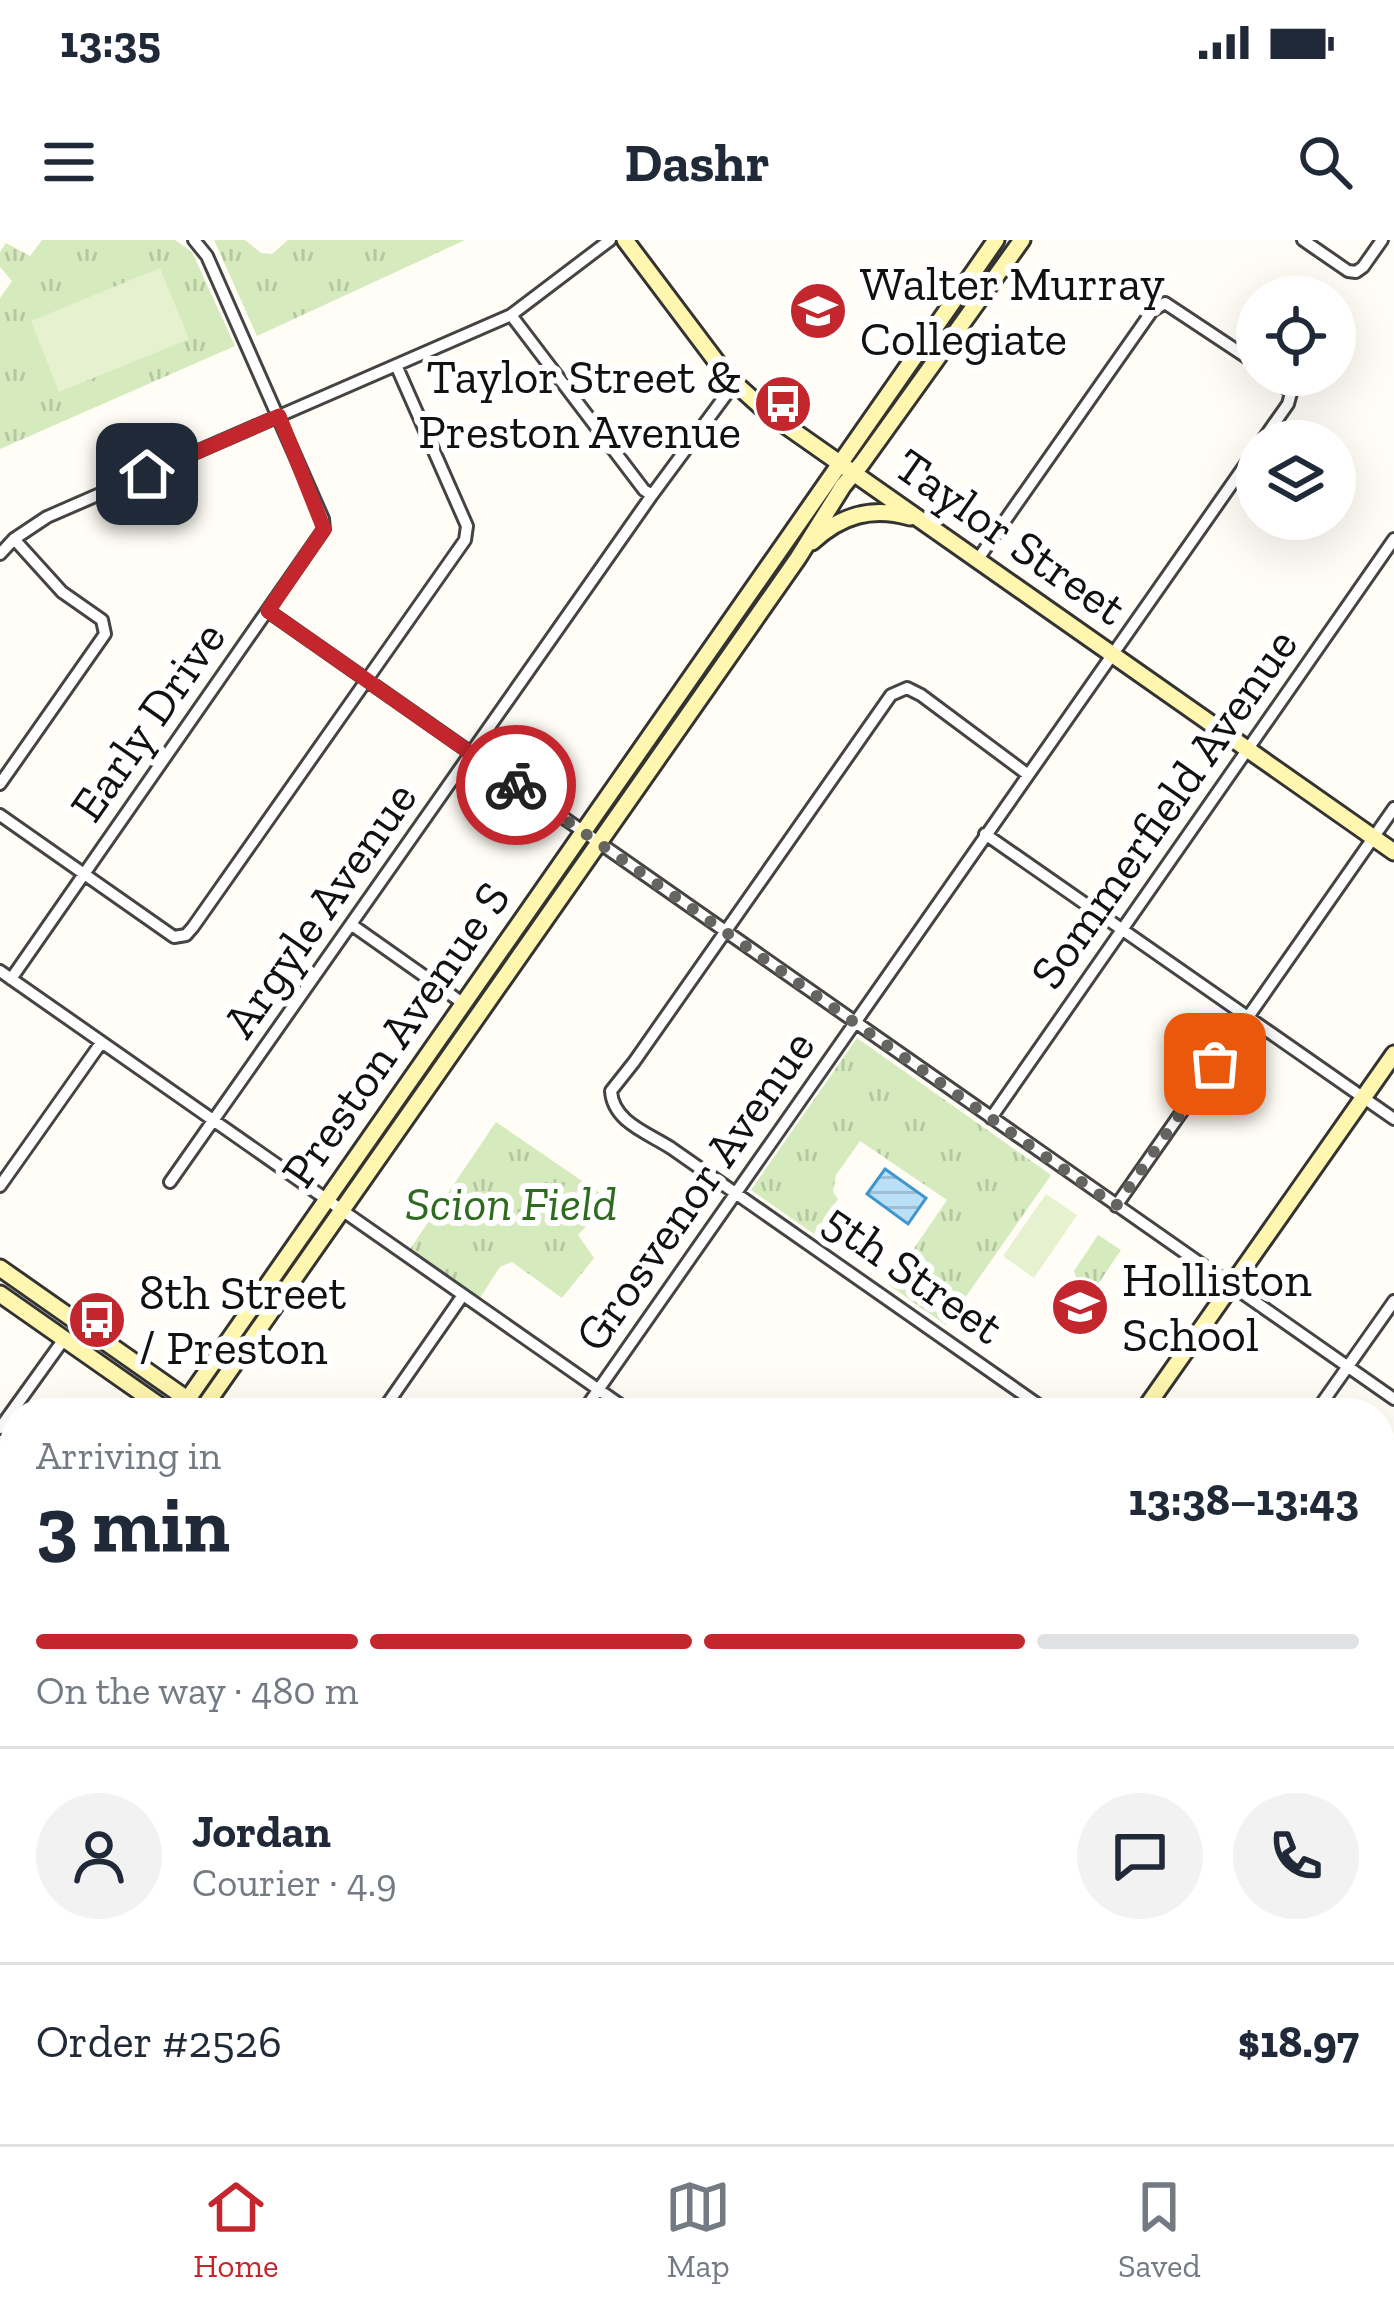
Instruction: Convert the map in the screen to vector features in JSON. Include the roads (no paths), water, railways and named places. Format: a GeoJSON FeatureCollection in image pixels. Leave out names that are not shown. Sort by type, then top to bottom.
{"type":"FeatureCollection","features":[{"type":"Feature","properties":{"kind":"main road","name":"Taylor Street"},"geometry":{"type":"LineString","coordinates":[[625,240],[734,384],[786,427],[1394,852]]}},
{"type":"Feature","properties":{"kind":"main road"},"geometry":{"type":"LineString","coordinates":[[847,469],[996,240]]}},
{"type":"Feature","properties":{"kind":"main road"},"geometry":{"type":"LineString","coordinates":[[847,469],[1022,240]]}},
{"type":"Feature","properties":{"kind":"main road","name":"Preston Avenue S"},"geometry":{"type":"LineString","coordinates":[[333,1205],[464,1004],[798,558],[847,469]]}},
{"type":"Feature","properties":{"kind":"main road","name":"Preston Avenue S"},"geometry":{"type":"LineString","coordinates":[[199,1398],[847,469]]}},
{"type":"Feature","properties":{"kind":"main road"},"geometry":{"type":"LineString","coordinates":[[798,558],[817,537],[850,516],[885,510],[926,522]]}},
{"type":"Feature","properties":{"kind":"main road"},"geometry":{"type":"LineString","coordinates":[[1153,1398],[1394,1054]]}},
{"type":"Feature","properties":{"kind":"main road"},"geometry":{"type":"LineString","coordinates":[[0,1268],[175,1398]]}},
{"type":"Feature","properties":{"kind":"main road"},"geometry":{"type":"LineString","coordinates":[[0,1294],[64,1339],[170,1398]]}},
{"type":"Feature","properties":{"kind":"street"},"geometry":{"type":"LineString","coordinates":[[0,554],[47,517],[512,315],[610,240]]}},
{"type":"Feature","properties":{"kind":"street"},"geometry":{"type":"LineString","coordinates":[[1303,240],[1356,272],[1382,240]]}},
{"type":"Feature","properties":{"kind":"street","name":"Early Drive"},"geometry":{"type":"LineString","coordinates":[[6,975],[84,874],[324,529],[279,416],[197,241]]}},
{"type":"Feature","properties":{"kind":"street"},"geometry":{"type":"LineString","coordinates":[[978,559],[1152,311],[1165,303],[1236,350]]}},
{"type":"Feature","properties":{"kind":"street"},"geometry":{"type":"LineString","coordinates":[[512,315],[652,495]]}},
{"type":"Feature","properties":{"kind":"street"},"geometry":{"type":"LineString","coordinates":[[0,815],[174,937],[186,934],[465,540],[467,526],[396,365]]}},
{"type":"Feature","properties":{"kind":"street","name":"Argyle Avenue"},"geometry":{"type":"LineString","coordinates":[[170,1182],[734,384]]}},
{"type":"Feature","properties":{"kind":"street"},"geometry":{"type":"LineString","coordinates":[[157,470],[177,518]]}},
{"type":"Feature","properties":{"kind":"street","name":"Grosvenor Avenue"},"geometry":{"type":"LineString","coordinates":[[592,1398],[1236,477]]}},
{"type":"Feature","properties":{"kind":"street"},"geometry":{"type":"LineString","coordinates":[[0,784],[105,634],[102,620],[46,578],[14,539]]}},
{"type":"Feature","properties":{"kind":"street","name":"Sommerfield Avenue"},"geometry":{"type":"LineString","coordinates":[[991,1118],[1394,539]]}},
{"type":"Feature","properties":{"kind":"street"},"geometry":{"type":"LineString","coordinates":[[268,611],[1393,1398]]}},
{"type":"Feature","properties":{"kind":"street"},"geometry":{"type":"LineString","coordinates":[[725,932],[891,695],[907,688],[921,695],[1027,774]]}},
{"type":"Feature","properties":{"kind":"street"},"geometry":{"type":"LineString","coordinates":[[1116,1206],[1394,808]]}},
{"type":"Feature","properties":{"kind":"street"},"geometry":{"type":"LineString","coordinates":[[985,835],[1394,1119]]}},
{"type":"Feature","properties":{"kind":"street"},"geometry":{"type":"LineString","coordinates":[[352,925],[464,1004]]}},
{"type":"Feature","properties":{"kind":"street","name":"5th Street"},"geometry":{"type":"LineString","coordinates":[[725,932],[611,1091],[612,1105],[621,1118],[736,1192],[1029,1398]]}},
{"type":"Feature","properties":{"kind":"street"},"geometry":{"type":"LineString","coordinates":[[6,975],[610,1398]]}},
{"type":"Feature","properties":{"kind":"street"},"geometry":{"type":"LineString","coordinates":[[0,1186],[101,1043]]}},
{"type":"Feature","properties":{"kind":"street"},"geometry":{"type":"LineString","coordinates":[[391,1398],[463,1295]]}},
{"type":"Feature","properties":{"kind":"street"},"geometry":{"type":"LineString","coordinates":[[1326,1398],[1394,1301]]}},
{"type":"Feature","properties":{"kind":"street"},"geometry":{"type":"LineString","coordinates":[[22,1398],[64,1339]]}},
{"type":"Feature","properties":{"kind":"water"},"geometry":{"type":"Polygon","coordinates":[[[885,1169],[926,1198],[908,1224],[867,1194],[885,1169]]]}},
{"type":"Feature","properties":{"kind":"place","name":"Walter Murray Collegiate"},"geometry":{"type":"Point","coordinates":[818,311]}},
{"type":"Feature","properties":{"kind":"place","name":"Taylor Street & Preston Avenue"},"geometry":{"type":"Point","coordinates":[783,404]}},
{"type":"Feature","properties":{"kind":"place","name":"Holliston School"},"geometry":{"type":"Point","coordinates":[1080,1307]}},
{"type":"Feature","properties":{"kind":"place","name":"8th Street / Preston"},"geometry":{"type":"Point","coordinates":[97,1320]}},
{"type":"Feature","properties":{"kind":"park label","name":"Scion Field"},"geometry":{"type":"Point","coordinates":[511,1203]}}]}
